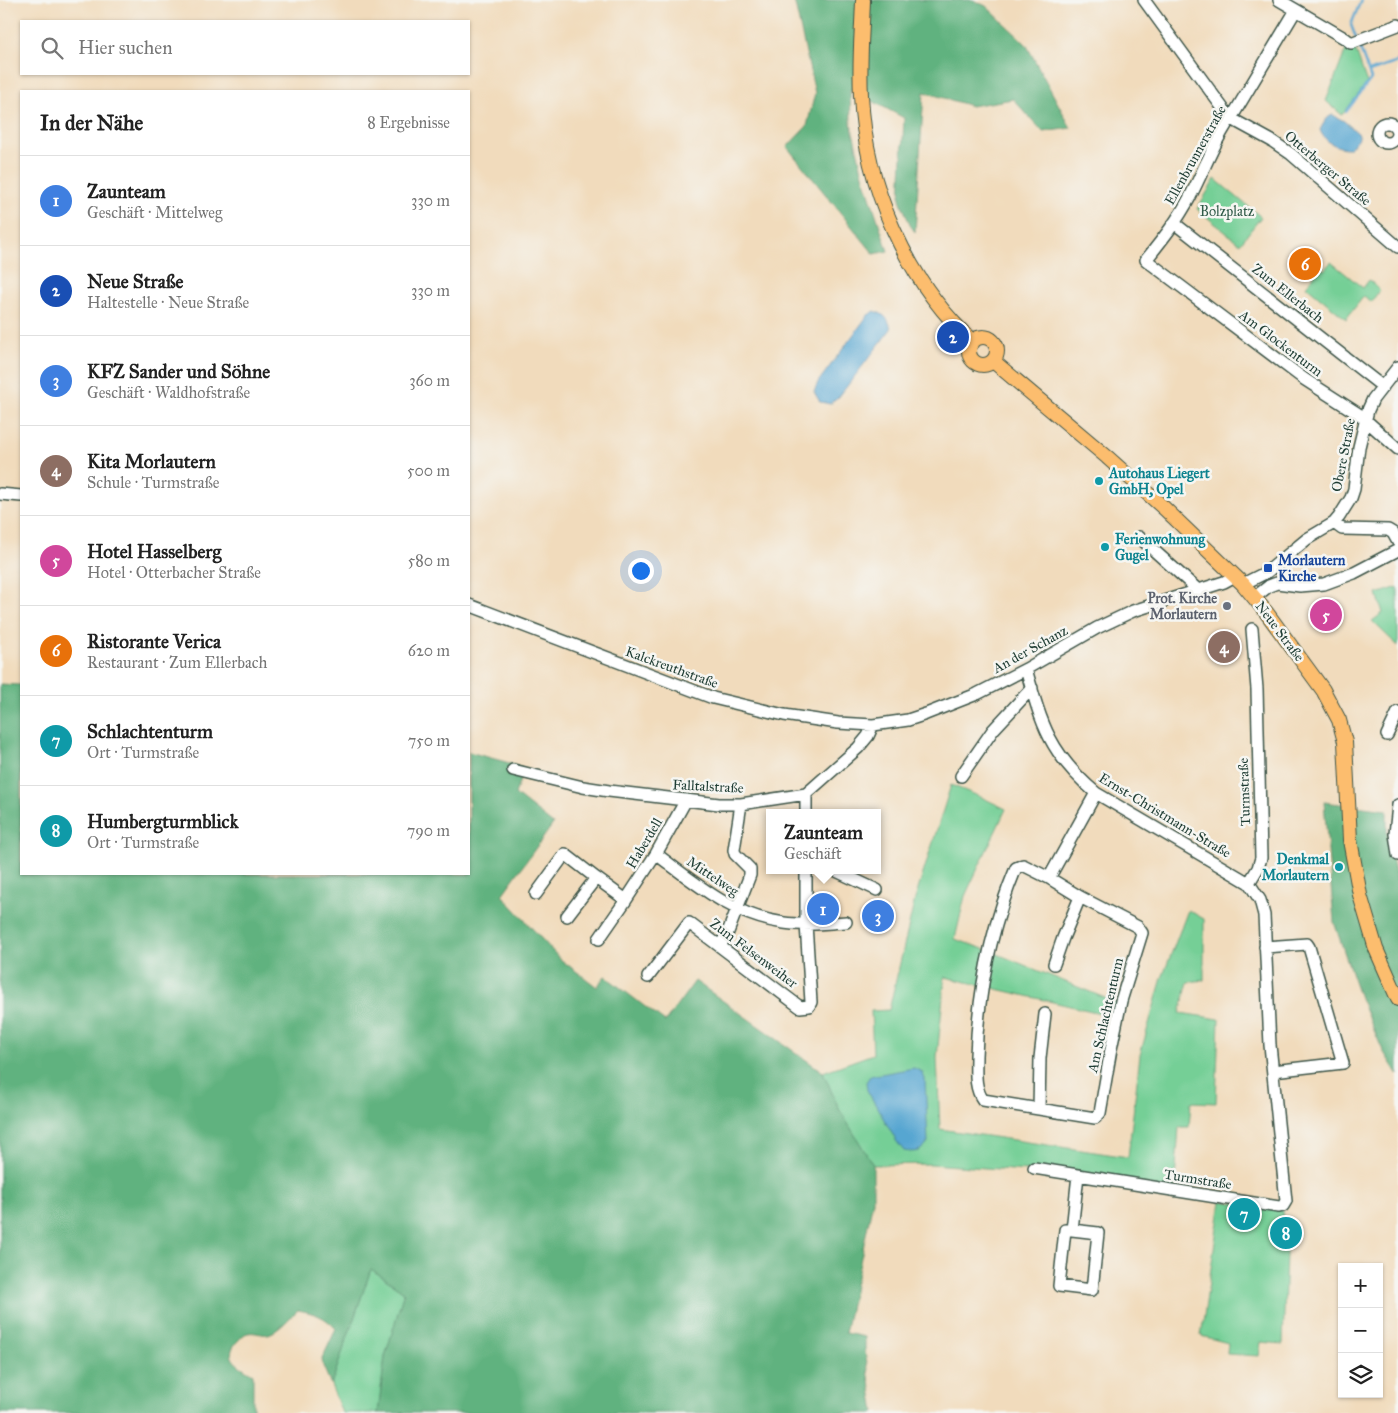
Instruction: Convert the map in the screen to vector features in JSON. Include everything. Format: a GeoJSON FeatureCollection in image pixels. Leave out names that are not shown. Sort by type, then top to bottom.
{"type":"FeatureCollection","features":[{"type":"Feature","properties":{"kind":"main road"},"geometry":{"type":"LineString","coordinates":[[863,0],[860,71],[861,97],[866,144],[872,172],[892,224],[908,258],[944,312],[973,342]]}},
{"type":"Feature","properties":{"kind":"main road"},"geometry":{"type":"LineString","coordinates":[[981,338],[990,339],[997,350],[993,361],[985,365],[973,362],[969,349],[973,342],[981,338]]}},
{"type":"Feature","properties":{"kind":"main road","name":"Neue Straße"},"geometry":{"type":"LineString","coordinates":[[993,361],[1106,457],[1239,580],[1255,598],[1323,690],[1341,726],[1346,758],[1348,810],[1354,868],[1362,902],[1376,949],[1398,1000]]}},
{"type":"Feature","properties":{"kind":"street","name":"Otterberger Straße"},"geometry":{"type":"LineString","coordinates":[[1144,0],[1230,118],[1272,141],[1291,154],[1398,247]]}},
{"type":"Feature","properties":{"kind":"street"},"geometry":{"type":"LineString","coordinates":[[1279,0],[1346,39],[1356,41],[1398,25]]}},
{"type":"Feature","properties":{"kind":"street","name":"Ellenbrunnerstraße"},"geometry":{"type":"LineString","coordinates":[[1146,260],[1174,223],[1225,125],[1296,10]]}},
{"type":"Feature","properties":{"kind":"street","name":"Zum Ellerbach"},"geometry":{"type":"LineString","coordinates":[[1174,223],[1383,387]]}},
{"type":"Feature","properties":{"kind":"street","name":"Am Glockenturm"},"geometry":{"type":"LineString","coordinates":[[1146,260],[1304,379],[1364,419],[1398,449]]}},
{"type":"Feature","properties":{"kind":"street","name":"Obere Straße"},"geometry":{"type":"LineString","coordinates":[[1239,580],[1267,572],[1308,539],[1334,523],[1344,510],[1354,490],[1364,419],[1373,399],[1398,367]]}},
{"type":"Feature","properties":{"kind":"street"},"geometry":{"type":"LineString","coordinates":[[0,494],[20,496]]}},
{"type":"Feature","properties":{"kind":"street"},"geometry":{"type":"LineString","coordinates":[[1334,523],[1342,529],[1388,530],[1393,533],[1398,542]]}},
{"type":"Feature","properties":{"kind":"street"},"geometry":{"type":"LineString","coordinates":[[1139,537],[1198,590]]}},
{"type":"Feature","properties":{"kind":"street"},"geometry":{"type":"LineString","coordinates":[[1255,598],[1273,584],[1281,582],[1311,586],[1324,584],[1354,573],[1398,550]]}},
{"type":"Feature","properties":{"kind":"street"},"geometry":{"type":"LineString","coordinates":[[1267,572],[1273,584]]}},
{"type":"Feature","properties":{"kind":"street","name":"An der Schanz"},"geometry":{"type":"LineString","coordinates":[[873,725],[908,720],[977,694],[1133,611],[1224,582],[1239,580]]}},
{"type":"Feature","properties":{"kind":"street","name":"Kalckreuthstraße"},"geometry":{"type":"LineString","coordinates":[[470,605],[721,701],[801,718],[873,725]]}},
{"type":"Feature","properties":{"kind":"street","name":"Turmstraße"},"geometry":{"type":"LineString","coordinates":[[1034,1168],[1286,1209],[1268,1009],[1264,915],[1260,900],[1249,883],[1258,868],[1261,858],[1257,689],[1252,629]]}},
{"type":"Feature","properties":{"kind":"street","name":"Ernst-Christmann-Straße"},"geometry":{"type":"LineString","coordinates":[[1026,669],[1041,719],[1058,752],[1082,781],[1096,794],[1249,883]]}},
{"type":"Feature","properties":{"kind":"street"},"geometry":{"type":"LineString","coordinates":[[961,776],[993,730],[1032,688]]}},
{"type":"Feature","properties":{"kind":"street"},"geometry":{"type":"LineString","coordinates":[[1387,735],[1398,712]]}},
{"type":"Feature","properties":{"kind":"street"},"geometry":{"type":"LineString","coordinates":[[806,809],[806,794],[858,748],[868,736],[873,725]]}},
{"type":"Feature","properties":{"kind":"street","name":"Falltalstraße"},"geometry":{"type":"LineString","coordinates":[[513,770],[582,787],[686,800],[741,804],[806,794]]}},
{"type":"Feature","properties":{"kind":"street"},"geometry":{"type":"LineString","coordinates":[[1049,878],[1096,794]]}},
{"type":"Feature","properties":{"kind":"street","name":"Haberdell"},"geometry":{"type":"LineString","coordinates":[[599,938],[656,854],[686,800]]}},
{"type":"Feature","properties":{"kind":"street"},"geometry":{"type":"LineString","coordinates":[[720,946],[728,932],[750,874],[750,869],[735,854],[734,850],[741,804]]}},
{"type":"Feature","properties":{"kind":"street"},"geometry":{"type":"LineString","coordinates":[[1398,805],[1395,834],[1398,854]]}},
{"type":"Feature","properties":{"kind":"street"},"geometry":{"type":"LineString","coordinates":[[536,894],[565,854],[626,900]]}},
{"type":"Feature","properties":{"kind":"street","name":"Mittelweg"},"geometry":{"type":"LineString","coordinates":[[656,854],[720,901],[755,918],[786,924],[846,922]]}},
{"type":"Feature","properties":{"kind":"street","name":"Am Schlachtenturm"},"geometry":{"type":"LineString","coordinates":[[1023,865],[1080,897],[1138,927],[1142,933],[1121,1001],[1100,1113],[1095,1118],[983,1100],[978,1094],[977,1042],[983,976],[1004,896],[1016,868],[1023,865]]}},
{"type":"Feature","properties":{"kind":"street"},"geometry":{"type":"LineString","coordinates":[[806,874],[806,924]]}},
{"type":"Feature","properties":{"kind":"street"},"geometry":{"type":"LineString","coordinates":[[843,874],[877,890]]}},
{"type":"Feature","properties":{"kind":"street"},"geometry":{"type":"LineString","coordinates":[[567,916],[596,878]]}},
{"type":"Feature","properties":{"kind":"street"},"geometry":{"type":"LineString","coordinates":[[1054,964],[1080,897]]}},
{"type":"Feature","properties":{"kind":"street","name":"Zum Felsenweiher"},"geometry":{"type":"LineString","coordinates":[[648,977],[689,923],[800,1007],[808,1006],[811,1002],[806,924]]}},
{"type":"Feature","properties":{"kind":"street"},"geometry":{"type":"LineString","coordinates":[[1265,947],[1306,944],[1309,947],[1343,1064],[1273,1071]]}},
{"type":"Feature","properties":{"kind":"street"},"geometry":{"type":"LineString","coordinates":[[1039,1109],[1040,1058],[1045,1014]]}},
{"type":"Feature","properties":{"kind":"street"},"geometry":{"type":"LineString","coordinates":[[1072,1230],[1078,1175]]}},
{"type":"Feature","properties":{"kind":"street"},"geometry":{"type":"LineString","coordinates":[[1064,1230],[1072,1230],[1098,1233],[1092,1290],[1059,1286],[1064,1230]]}},
{"type":"Feature","properties":{"kind":"green space"},"geometry":{"type":"Polygon","coordinates":[[[794,0],[973,0],[986,6],[1026,44],[1071,128],[1043,132],[1013,99],[971,106],[924,92],[915,232],[910,225],[900,199],[904,118],[850,89],[851,123],[863,175],[888,251],[874,254],[787,147],[807,126],[815,93],[794,0]]]}},
{"type":"Feature","properties":{"kind":"green space"},"geometry":{"type":"Polygon","coordinates":[[[1347,47],[1355,48],[1367,83],[1342,115],[1326,101],[1347,47]]]}},
{"type":"Feature","properties":{"kind":"green space","name":"Bolzplatz"},"geometry":{"type":"Polygon","coordinates":[[[1215,179],[1261,217],[1240,244],[1197,209],[1215,179]]]}},
{"type":"Feature","properties":{"kind":"green space"},"geometry":{"type":"Polygon","coordinates":[[[1331,262],[1363,288],[1369,280],[1380,290],[1371,302],[1364,296],[1346,319],[1306,286],[1320,267],[1324,270],[1331,262]]]}},
{"type":"Feature","properties":{"kind":"green space"},"geometry":{"type":"Polygon","coordinates":[[[1398,587],[1398,646],[1372,621],[1383,613],[1377,594],[1398,587]]]}},
{"type":"Feature","properties":{"kind":"green space"},"geometry":{"type":"Polygon","coordinates":[[[0,684],[20,685],[20,875],[470,875],[470,752],[524,769],[515,794],[553,824],[502,895],[560,959],[597,987],[605,976],[665,1022],[695,981],[823,1072],[839,1109],[873,1165],[873,1201],[845,1333],[865,1337],[865,1351],[875,1413],[378,1413],[385,1357],[404,1292],[371,1269],[331,1385],[322,1359],[336,1329],[319,1316],[298,1310],[275,1331],[268,1334],[246,1334],[240,1338],[232,1349],[232,1358],[235,1362],[253,1374],[253,1413],[0,1413],[0,684]]]}},
{"type":"Feature","properties":{"kind":"green space"},"geometry":{"type":"Polygon","coordinates":[[[951,785],[1006,809],[965,896],[955,939],[995,953],[1117,1003],[1113,1016],[945,977],[937,1057],[940,1129],[1128,1157],[1140,1055],[1162,978],[1188,910],[1204,919],[1204,980],[1188,982],[1180,1013],[1219,1019],[1216,1103],[1191,1102],[1189,1127],[1179,1127],[1174,1193],[1040,1172],[931,1164],[873,1165],[839,1109],[823,1072],[873,1054],[871,1011],[889,1010],[915,899],[951,785]]]}},
{"type":"Feature","properties":{"kind":"green space"},"geometry":{"type":"Polygon","coordinates":[[[1324,802],[1387,810],[1387,833],[1398,884],[1398,1075],[1383,1051],[1360,998],[1334,922],[1324,802]]]}},
{"type":"Feature","properties":{"kind":"green space"},"geometry":{"type":"Polygon","coordinates":[[[1221,1201],[1282,1210],[1283,1222],[1287,1223],[1283,1344],[1261,1342],[1259,1356],[1227,1354],[1228,1343],[1201,1336],[1221,1201]]]}},
{"type":"Feature","properties":{"kind":"green space"},"geometry":{"type":"Polygon","coordinates":[[[371,1269],[404,1292],[385,1357],[378,1413],[342,1413],[331,1385],[371,1269]]]}},
{"type":"Feature","properties":{"kind":"water"},"geometry":{"type":"Polygon","coordinates":[[[1333,115],[1344,121],[1359,134],[1359,138],[1350,148],[1332,144],[1322,134],[1320,130],[1322,125],[1333,115]]]}},
{"type":"Feature","properties":{"kind":"water"},"geometry":{"type":"Polygon","coordinates":[[[875,311],[886,318],[891,329],[838,398],[830,404],[820,402],[814,392],[818,382],[868,315],[875,311]]]}},
{"type":"Feature","properties":{"kind":"water"},"geometry":{"type":"Polygon","coordinates":[[[914,1068],[922,1072],[925,1079],[928,1142],[920,1150],[912,1152],[904,1151],[897,1142],[867,1090],[866,1082],[870,1076],[914,1068]]]}},
{"type":"Feature","properties":{"kind":"waterway"},"geometry":{"type":"LineString","coordinates":[[1356,38],[1351,25],[1361,0]]}},
{"type":"Feature","properties":{"kind":"waterway"},"geometry":{"type":"LineString","coordinates":[[1346,112],[1371,79],[1358,43]]}},
{"type":"Feature","properties":{"kind":"waterway"},"geometry":{"type":"LineString","coordinates":[[1369,72],[1398,62]]}},
{"type":"Feature","properties":{"kind":"place","name":"Ristorante Verica"},"geometry":{"type":"Point","coordinates":[1305,264]}},
{"type":"Feature","properties":{"kind":"place","name":"Neue Straße"},"geometry":{"type":"Point","coordinates":[953,337]}},
{"type":"Feature","properties":{"kind":"place","name":"Autohaus Liegert GmbH, Opel"},"geometry":{"type":"Point","coordinates":[1099,481]}},
{"type":"Feature","properties":{"kind":"place","name":"Ferienwohnung Gugel"},"geometry":{"type":"Point","coordinates":[1105,547]}},
{"type":"Feature","properties":{"kind":"place","name":"Morlautern Kirche"},"geometry":{"type":"Point","coordinates":[1268,568]}},
{"type":"Feature","properties":{"kind":"place","name":"Prot. Kirche Morlautern"},"geometry":{"type":"Point","coordinates":[1227,606]}},
{"type":"Feature","properties":{"kind":"place","name":"Hotel Hasselberg"},"geometry":{"type":"Point","coordinates":[1326,615]}},
{"type":"Feature","properties":{"kind":"place","name":"Kita Morlautern"},"geometry":{"type":"Point","coordinates":[1224,647]}},
{"type":"Feature","properties":{"kind":"place","name":"Denkmal Morlautern"},"geometry":{"type":"Point","coordinates":[1339,867]}},
{"type":"Feature","properties":{"kind":"place","name":"Zaunteam"},"geometry":{"type":"Point","coordinates":[823,909]}},
{"type":"Feature","properties":{"kind":"place","name":"KFZ Sander und Söhne"},"geometry":{"type":"Point","coordinates":[878,916]}},
{"type":"Feature","properties":{"kind":"place","name":"Schlachtenturm"},"geometry":{"type":"Point","coordinates":[1244,1214]}},
{"type":"Feature","properties":{"kind":"place","name":"Humbergturmblick"},"geometry":{"type":"Point","coordinates":[1286,1233]}}]}
